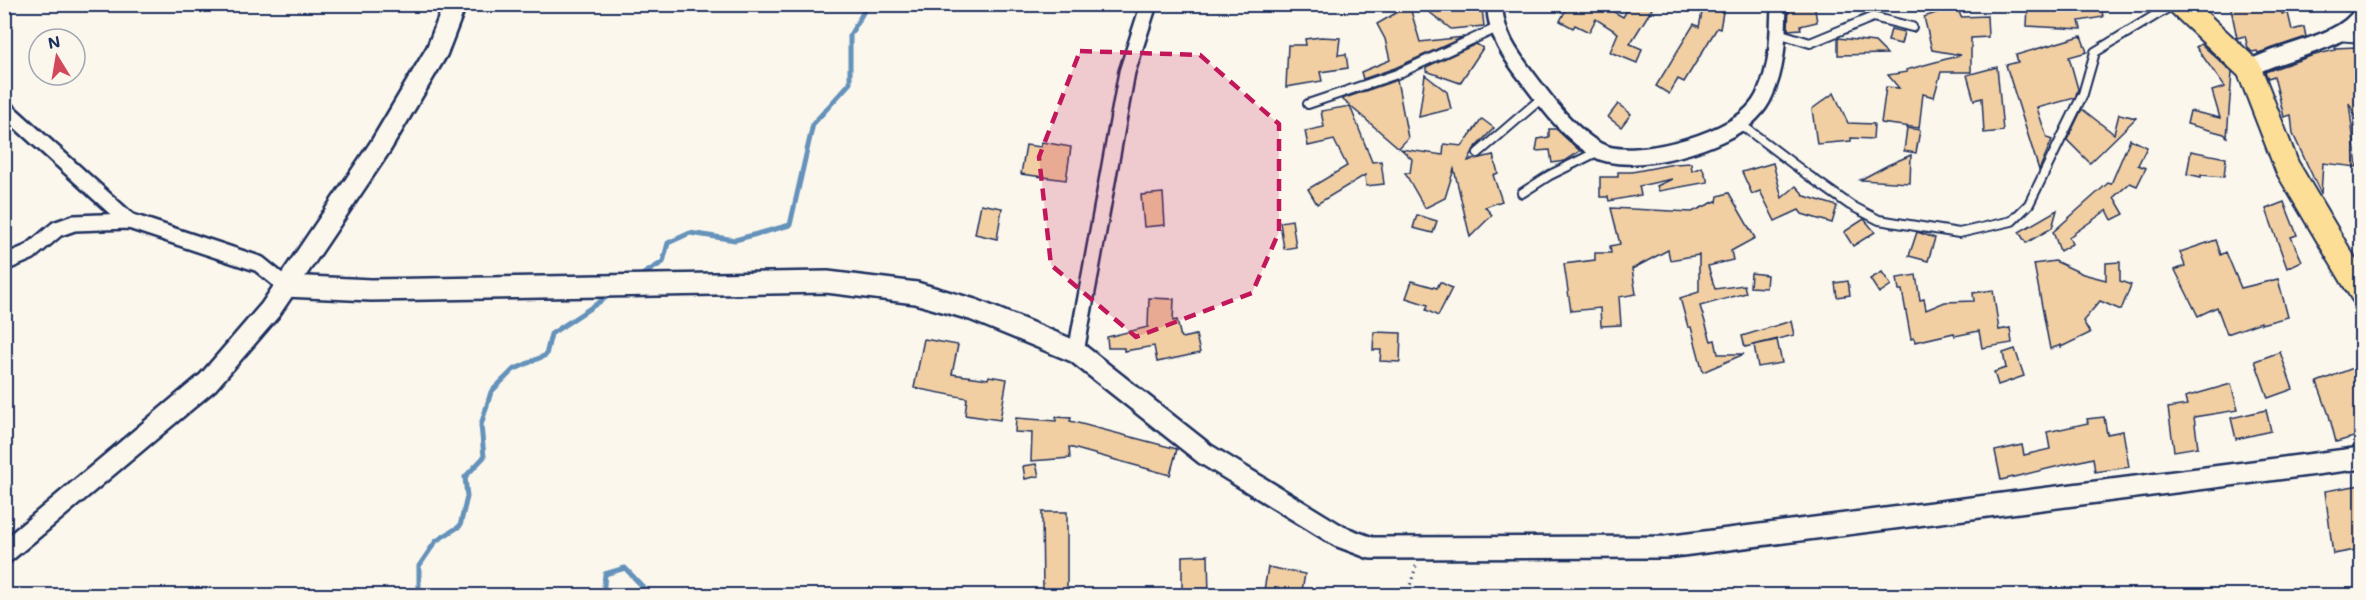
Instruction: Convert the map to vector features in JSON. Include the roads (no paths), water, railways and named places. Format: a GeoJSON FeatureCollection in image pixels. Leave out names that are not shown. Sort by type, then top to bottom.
{"type":"FeatureCollection","features":[{"type":"Feature","properties":{"kind":"main road"},"geometry":{"type":"LineString","coordinates":[[2180,4],[2249,69],[2287,167],[2361,293]]}},
{"type":"Feature","properties":{"kind":"street"},"geometry":{"type":"LineString","coordinates":[[4,553],[208,382],[270,310],[380,147],[437,51],[455,4]]}},
{"type":"Feature","properties":{"kind":"street"},"geometry":{"type":"LineString","coordinates":[[1076,352],[1127,72],[1149,4]]}},
{"type":"Feature","properties":{"kind":"street"},"geometry":{"type":"LineString","coordinates":[[1495,4],[1497,28],[1509,53],[1565,124],[1599,151],[1616,155],[1642,156],[1676,150],[1714,138],[1752,114],[1764,96],[1774,70],[1779,4]]}},
{"type":"Feature","properties":{"kind":"street"},"geometry":{"type":"LineString","coordinates":[[2249,69],[2262,61],[2336,36],[2361,12]]}},
{"type":"Feature","properties":{"kind":"street"},"geometry":{"type":"LineString","coordinates":[[4,108],[129,221]]}},
{"type":"Feature","properties":{"kind":"street"},"geometry":{"type":"LineString","coordinates":[[4,263],[30,252],[57,229],[74,223],[129,221],[259,264],[286,286],[370,290],[827,282],[916,293],[974,310],[1076,352],[1205,454],[1339,536],[1371,548],[1666,547],[2361,458]]}},
{"type":"Feature","properties":{"kind":"lane"},"geometry":{"type":"LineString","coordinates":[[1739,123],[1850,205],[1879,220],[1959,233],[2012,221],[2029,204],[2084,94],[2095,52],[2175,4]]}},
{"type":"Feature","properties":{"kind":"lane"},"geometry":{"type":"LineString","coordinates":[[1778,33],[1810,43],[1873,16],[1912,27]]}},
{"type":"Feature","properties":{"kind":"lane"},"geometry":{"type":"LineString","coordinates":[[1308,104],[1397,74],[1497,28]]}},
{"type":"Feature","properties":{"kind":"lane"},"geometry":{"type":"LineString","coordinates":[[2336,36],[2361,38]]}},
{"type":"Feature","properties":{"kind":"lane"},"geometry":{"type":"LineString","coordinates":[[1478,153],[1543,97]]}},
{"type":"Feature","properties":{"kind":"lane"},"geometry":{"type":"LineString","coordinates":[[1522,193],[1550,175],[1599,151]]}},
{"type":"Feature","properties":{"kind":"waterway"},"geometry":{"type":"LineString","coordinates":[[637,278],[663,262],[668,243],[690,233],[735,240],[790,225],[813,124],[850,83],[850,35],[868,4]]}},
{"type":"Feature","properties":{"kind":"waterway"},"geometry":{"type":"LineString","coordinates":[[419,596],[419,566],[436,541],[460,526],[467,497],[465,477],[484,457],[481,425],[491,392],[513,370],[546,355],[551,334],[613,293]]}},
{"type":"Feature","properties":{"kind":"waterway"},"geometry":{"type":"LineString","coordinates":[[603,596],[605,574],[625,568],[643,587],[644,596]]}}]}
